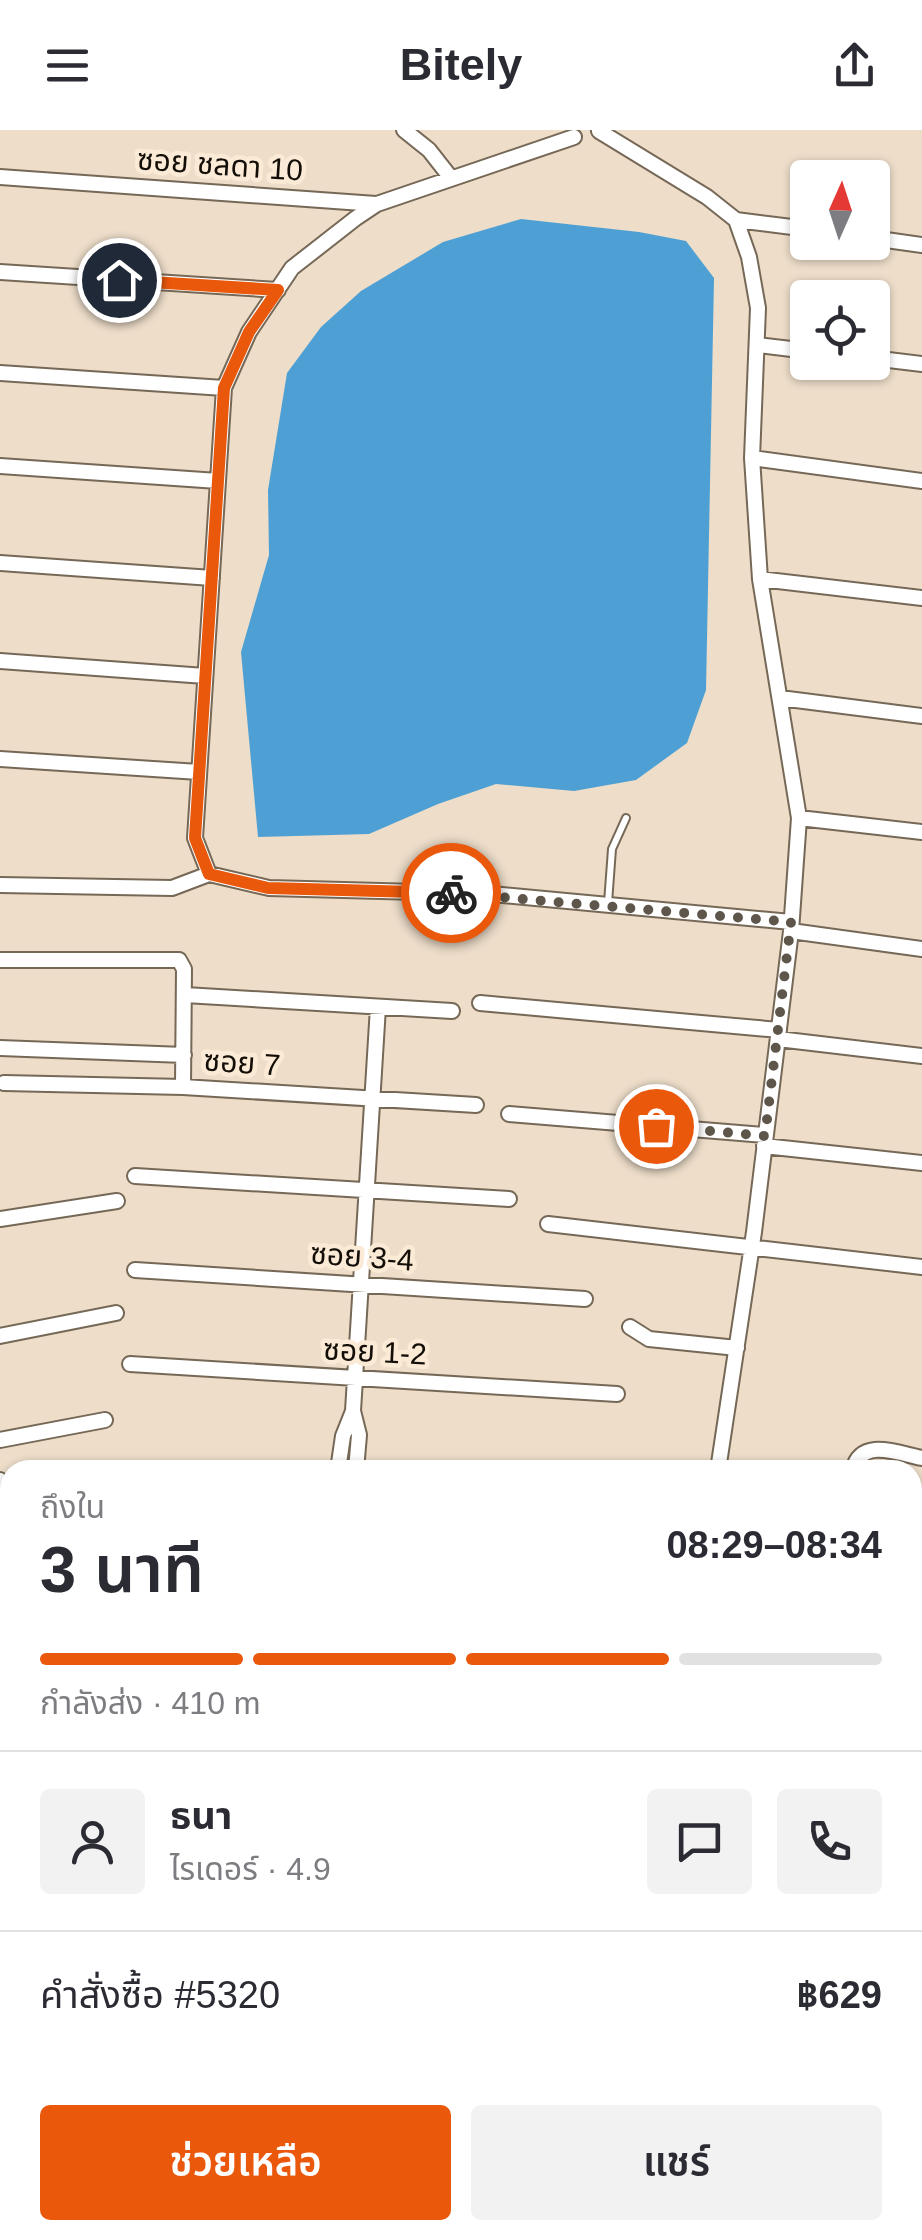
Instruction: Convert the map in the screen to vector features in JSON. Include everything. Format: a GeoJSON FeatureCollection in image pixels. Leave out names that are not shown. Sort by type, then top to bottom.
{"type":"FeatureCollection","features":[{"type":"Feature","properties":{"kind":"street"},"geometry":{"type":"LineString","coordinates":[[404,130],[429,150],[451,178]]}},
{"type":"Feature","properties":{"kind":"street"},"geometry":{"type":"LineString","coordinates":[[209,874],[195,838],[224,388],[249,332],[292,268],[377,204],[570,134],[588,139],[629,130]]}},
{"type":"Feature","properties":{"kind":"street"},"geometry":{"type":"LineString","coordinates":[[604,134],[736,220],[790,228]]}},
{"type":"Feature","properties":{"kind":"street","name":"ซอย ชลดา 10"},"geometry":{"type":"LineString","coordinates":[[0,177],[377,204]]}},
{"type":"Feature","properties":{"kind":"street"},"geometry":{"type":"LineString","coordinates":[[720,1460],[752,1246],[791,926],[799,818],[760,579],[752,458],[758,345],[755,281],[736,220]]}},
{"type":"Feature","properties":{"kind":"street"},"geometry":{"type":"LineString","coordinates":[[890,241],[922,245]]}},
{"type":"Feature","properties":{"kind":"street"},"geometry":{"type":"LineString","coordinates":[[0,272],[278,290]]}},
{"type":"Feature","properties":{"kind":"street"},"geometry":{"type":"LineString","coordinates":[[758,345],[790,349]]}},
{"type":"Feature","properties":{"kind":"street"},"geometry":{"type":"LineString","coordinates":[[890,360],[922,364]]}},
{"type":"Feature","properties":{"kind":"street"},"geometry":{"type":"LineString","coordinates":[[0,373],[224,388]]}},
{"type":"Feature","properties":{"kind":"street"},"geometry":{"type":"LineString","coordinates":[[752,458],[922,480]]}},
{"type":"Feature","properties":{"kind":"street"},"geometry":{"type":"LineString","coordinates":[[0,466],[218,480]]}},
{"type":"Feature","properties":{"kind":"street"},"geometry":{"type":"LineString","coordinates":[[0,563],[212,578]]}},
{"type":"Feature","properties":{"kind":"street"},"geometry":{"type":"LineString","coordinates":[[760,579],[922,598]]}},
{"type":"Feature","properties":{"kind":"street"},"geometry":{"type":"LineString","coordinates":[[0,661],[205,676]]}},
{"type":"Feature","properties":{"kind":"street"},"geometry":{"type":"LineString","coordinates":[[780,698],[922,716]]}},
{"type":"Feature","properties":{"kind":"street"},"geometry":{"type":"LineString","coordinates":[[0,758],[199,772]]}},
{"type":"Feature","properties":{"kind":"street"},"geometry":{"type":"LineString","coordinates":[[799,818],[922,832]]}},
{"type":"Feature","properties":{"kind":"street"},"geometry":{"type":"LineString","coordinates":[[0,885],[172,888],[209,874],[268,888],[492,894],[608,904],[791,926],[922,949]]}},
{"type":"Feature","properties":{"kind":"street"},"geometry":{"type":"LineString","coordinates":[[0,960],[180,960],[185,995],[183,1087]]}},
{"type":"Feature","properties":{"kind":"street"},"geometry":{"type":"LineString","coordinates":[[185,995],[452,1012]]}},
{"type":"Feature","properties":{"kind":"street"},"geometry":{"type":"LineString","coordinates":[[480,1003],[778,1035],[922,1056]]}},
{"type":"Feature","properties":{"kind":"street"},"geometry":{"type":"LineString","coordinates":[[339,1460],[342,1436],[353,1410],[356,1378],[378,1007]]}},
{"type":"Feature","properties":{"kind":"street"},"geometry":{"type":"LineString","coordinates":[[0,1048],[184,1055]]}},
{"type":"Feature","properties":{"kind":"street","name":"ซอย 7"},"geometry":{"type":"LineString","coordinates":[[4,1083],[183,1087],[476,1105]]}},
{"type":"Feature","properties":{"kind":"street"},"geometry":{"type":"LineString","coordinates":[[509,1114],[765,1140],[922,1163]]}},
{"type":"Feature","properties":{"kind":"street"},"geometry":{"type":"LineString","coordinates":[[135,1176],[509,1200]]}},
{"type":"Feature","properties":{"kind":"street"},"geometry":{"type":"LineString","coordinates":[[0,1219],[117,1201]]}},
{"type":"Feature","properties":{"kind":"street"},"geometry":{"type":"LineString","coordinates":[[548,1224],[922,1268]]}},
{"type":"Feature","properties":{"kind":"street","name":"ซอย 3-4"},"geometry":{"type":"LineString","coordinates":[[135,1270],[585,1299]]}},
{"type":"Feature","properties":{"kind":"street"},"geometry":{"type":"LineString","coordinates":[[0,1336],[116,1314]]}},
{"type":"Feature","properties":{"kind":"street"},"geometry":{"type":"LineString","coordinates":[[630,1327],[649,1339],[738,1348]]}},
{"type":"Feature","properties":{"kind":"street","name":"ซอย 1-2"},"geometry":{"type":"LineString","coordinates":[[130,1364],[617,1394]]}},
{"type":"Feature","properties":{"kind":"street"},"geometry":{"type":"LineString","coordinates":[[353,1410],[359,1435],[357,1460]]}},
{"type":"Feature","properties":{"kind":"street"},"geometry":{"type":"LineString","coordinates":[[0,1440],[105,1420]]}},
{"type":"Feature","properties":{"kind":"street"},"geometry":{"type":"LineString","coordinates":[[856,1460],[864,1451],[876,1448],[922,1458]]}},
{"type":"Feature","properties":{"kind":"lane"},"geometry":{"type":"LineString","coordinates":[[608,904],[612,849],[626,818]]}},
{"type":"Feature","properties":{"kind":"water"},"geometry":{"type":"Polygon","coordinates":[[[521,219],[686,241],[714,278],[706,690],[687,743],[636,780],[574,791],[496,784],[369,834],[258,837],[241,652],[269,555],[268,490],[287,373],[321,327],[361,291],[443,242],[521,219]]]}},
{"type":"Feature","properties":{"kind":"way so far"},"geometry":{"type":"LineString","coordinates":[[451,893],[791,922],[765,1136],[656,1126]]}},
{"type":"Feature","properties":{"kind":"route"},"geometry":{"type":"LineString","coordinates":[[119,280],[278,290],[249,332],[224,388],[195,838],[209,874],[268,888],[451,893]]}}]}
